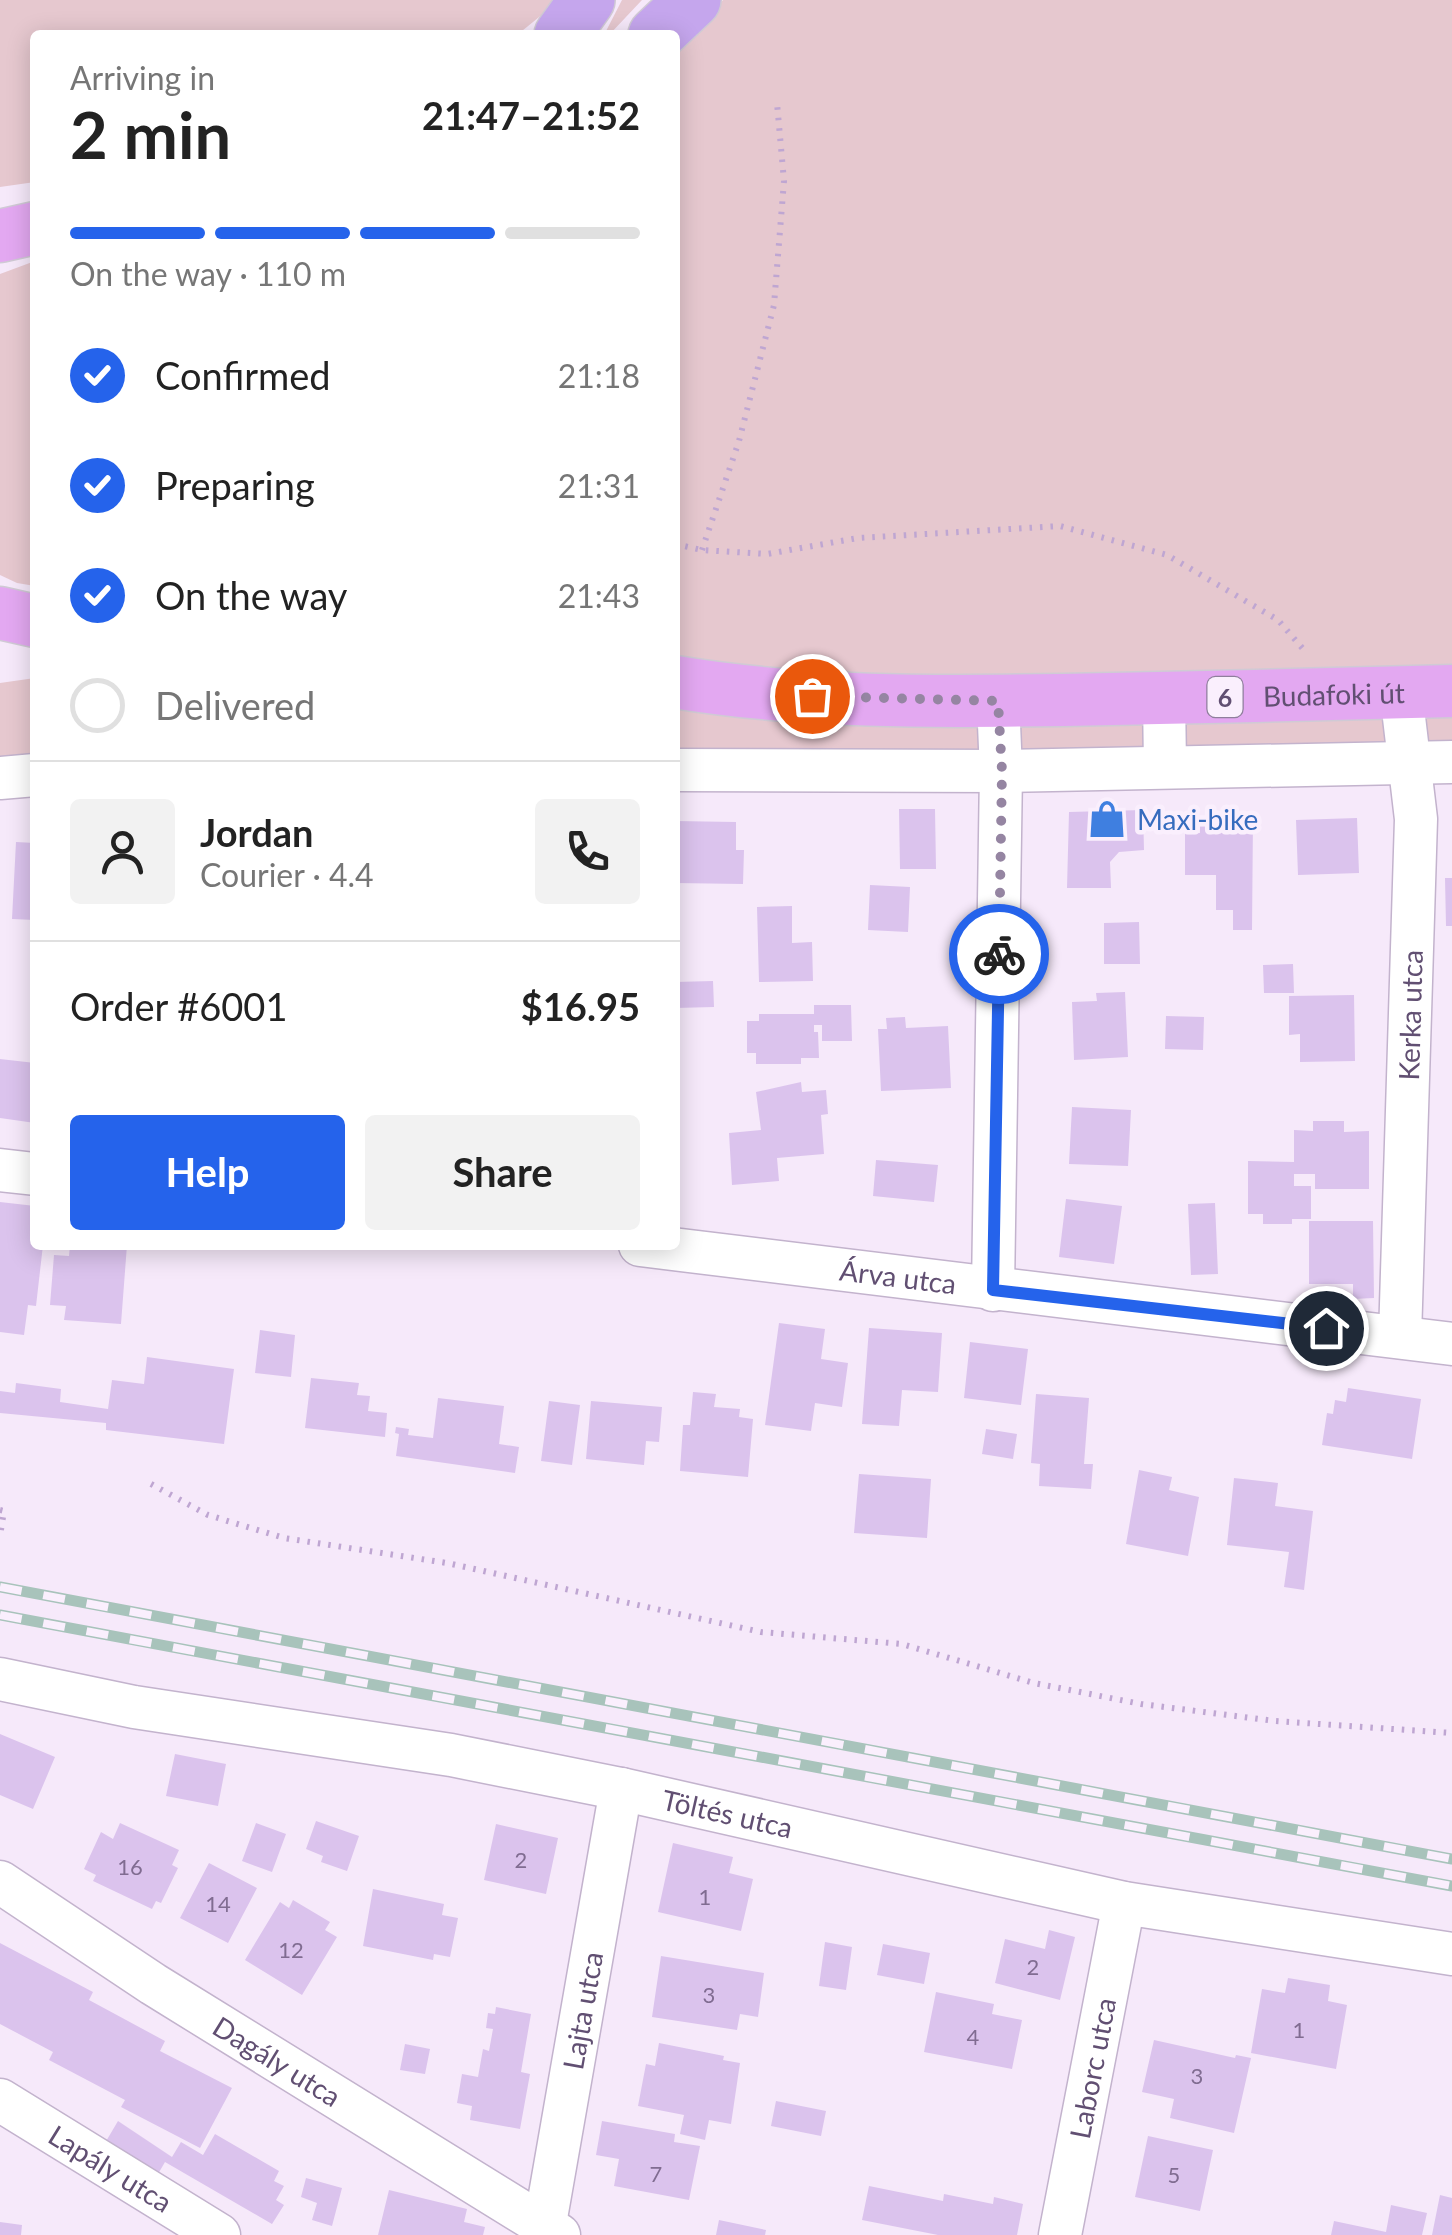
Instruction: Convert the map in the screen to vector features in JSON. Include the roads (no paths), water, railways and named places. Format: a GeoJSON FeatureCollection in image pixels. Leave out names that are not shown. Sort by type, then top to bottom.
{"type":"FeatureCollection","features":[{"type":"Feature","properties":{"kind":"highway"},"geometry":{"type":"LineString","coordinates":[[566,30],[587,0]]}},
{"type":"Feature","properties":{"kind":"highway"},"geometry":{"type":"LineString","coordinates":[[661,30],[693,0]]}},
{"type":"Feature","properties":{"kind":"main road"},"geometry":{"type":"LineString","coordinates":[[0,236],[30,229]]}},
{"type":"Feature","properties":{"kind":"main road","name":"Budafoki út"},"geometry":{"type":"LineString","coordinates":[[680,683],[738,692],[886,700],[1427,691]]}},
{"type":"Feature","properties":{"kind":"street","name":"Kerka utca"},"geometry":{"type":"LineString","coordinates":[[1400,1337],[1416,819],[1431,762],[1427,691]]}},
{"type":"Feature","properties":{"kind":"street"},"geometry":{"type":"LineString","coordinates":[[1164,698],[1165,765]]}},
{"type":"Feature","properties":{"kind":"street"},"geometry":{"type":"LineString","coordinates":[[993,1290],[1002,771],[998,701]]}},
{"type":"Feature","properties":{"kind":"street"},"geometry":{"type":"LineString","coordinates":[[680,770],[1002,771],[1431,762]]}},
{"type":"Feature","properties":{"kind":"street"},"geometry":{"type":"LineString","coordinates":[[0,778],[30,776]]}},
{"type":"Feature","properties":{"kind":"street"},"geometry":{"type":"LineString","coordinates":[[0,1170],[30,1173]]}},
{"type":"Feature","properties":{"kind":"street","name":"Árva utca"},"geometry":{"type":"LineString","coordinates":[[679,1250],[1452,1344]]}},
{"type":"Feature","properties":{"kind":"street","name":"Töltés utca"},"geometry":{"type":"LineString","coordinates":[[0,1679],[134,1708],[451,1755],[622,1789],[1124,1903],[1452,1954]]}},
{"type":"Feature","properties":{"kind":"street","name":"Lajta utca"},"geometry":{"type":"LineString","coordinates":[[549,2232],[622,1789]]}},
{"type":"Feature","properties":{"kind":"street","name":"Dagály utca"},"geometry":{"type":"LineString","coordinates":[[0,1882],[152,1984],[549,2232]]}},
{"type":"Feature","properties":{"kind":"street","name":"Laborc utca"},"geometry":{"type":"LineString","coordinates":[[1060,2235],[1124,1903]]}},
{"type":"Feature","properties":{"kind":"street","name":"Lapály utca"},"geometry":{"type":"LineString","coordinates":[[0,2100],[219,2235]]}},
{"type":"Feature","properties":{"kind":"railway"},"geometry":{"type":"LineString","coordinates":[[0,1587],[1452,1859]]}},
{"type":"Feature","properties":{"kind":"railway"},"geometry":{"type":"LineString","coordinates":[[0,1615],[1452,1886]]}},
{"type":"Feature","properties":{"kind":"place","name":"Maxi-bike"},"geometry":{"type":"Point","coordinates":[1107,819]}}]}
